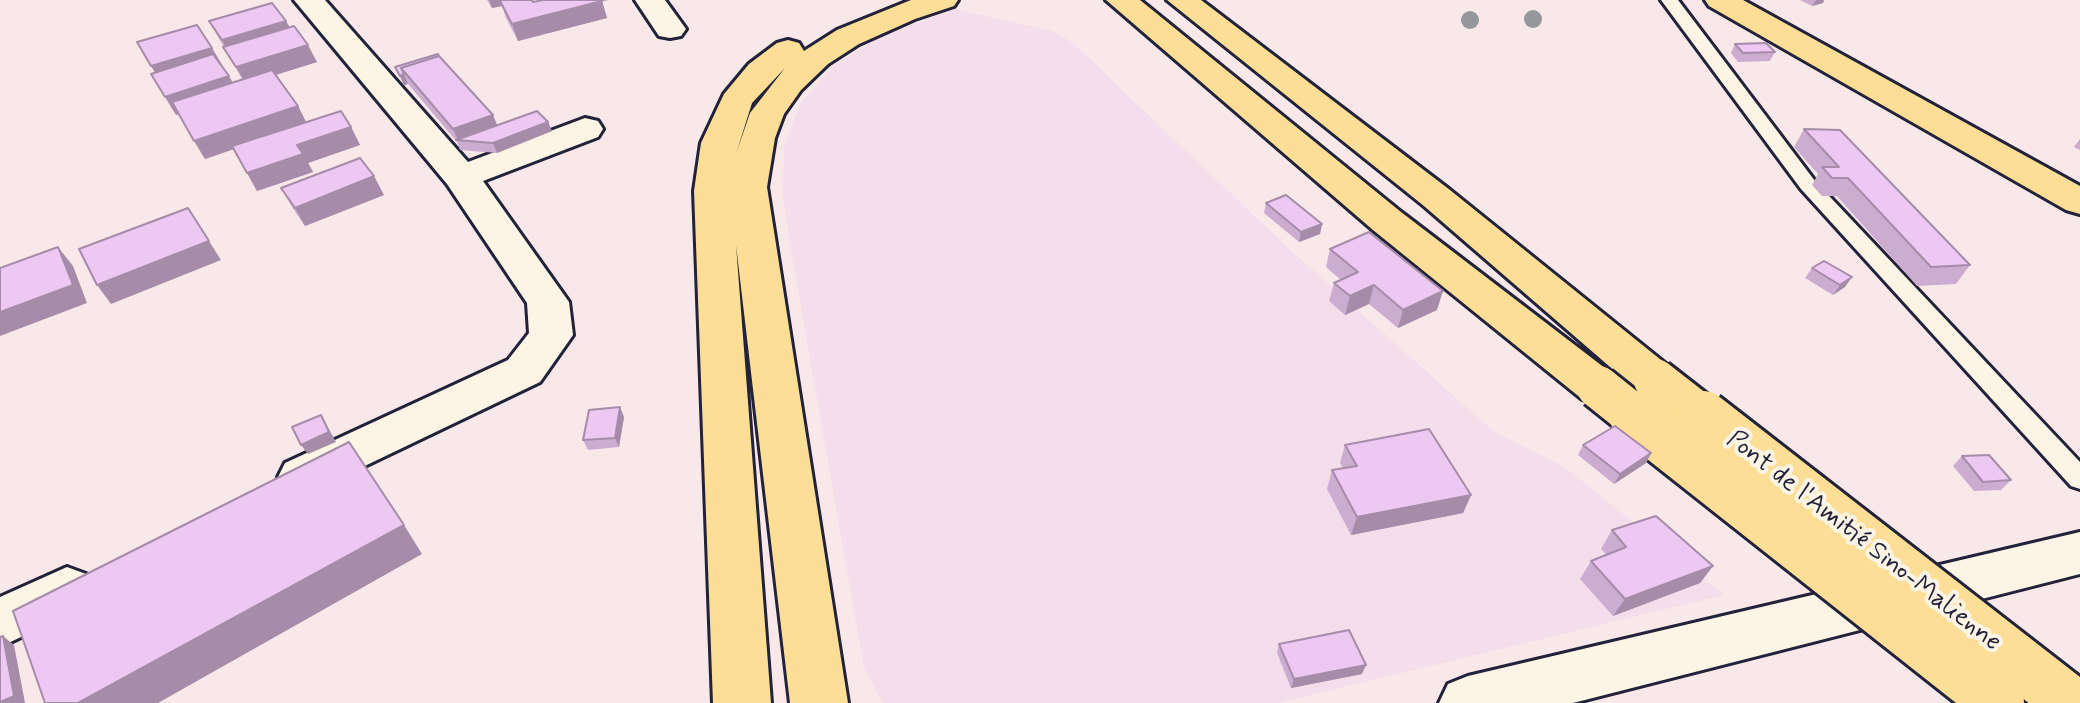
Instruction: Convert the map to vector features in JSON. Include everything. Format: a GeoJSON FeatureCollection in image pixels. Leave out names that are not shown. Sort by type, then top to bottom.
{"type":"FeatureCollection","features":[{"type":"Feature","properties":{"kind":"main road"},"geometry":{"type":"LineString","coordinates":[[742,703],[713,191],[719,143],[736,101],[761,71],[798,43],[856,12],[891,0]]}},
{"type":"Feature","properties":{"kind":"main road"},"geometry":{"type":"LineString","coordinates":[[819,703],[748,187],[757,138],[767,113],[789,83],[816,57],[848,37],[904,12],[943,0]]}},
{"type":"Feature","properties":{"kind":"main road"},"geometry":{"type":"LineString","coordinates":[[1094,0],[1387,221]]}},
{"type":"Feature","properties":{"kind":"main road"},"geometry":{"type":"LineString","coordinates":[[1121,0],[1387,221]]}},
{"type":"Feature","properties":{"kind":"main road"},"geometry":{"type":"LineString","coordinates":[[1182,0],[1437,198]]}},
{"type":"Feature","properties":{"kind":"main road"},"geometry":{"type":"LineString","coordinates":[[1213,0],[1288,61],[1437,198]]}},
{"type":"Feature","properties":{"kind":"main road"},"geometry":{"type":"LineString","coordinates":[[1720,0],[2080,202]]}},
{"type":"Feature","properties":{"kind":"main road"},"geometry":{"type":"LineString","coordinates":[[1743,0],[2080,180]]}},
{"type":"Feature","properties":{"kind":"main road","name":"Pont de l'Amitié Sino-Malienne"},"geometry":{"type":"LineString","coordinates":[[1437,198],[1655,380],[2071,703]]}},
{"type":"Feature","properties":{"kind":"main road","name":"Pont de l'Amitié Sino-Malienne"},"geometry":{"type":"LineString","coordinates":[[1387,221],[1998,703]]}},
{"type":"Feature","properties":{"kind":"street"},"geometry":{"type":"LineString","coordinates":[[269,493],[524,371],[551,335],[548,302],[461,177],[309,0]]}},
{"type":"Feature","properties":{"kind":"street"},"geometry":{"type":"LineString","coordinates":[[650,0],[670,29]]}},
{"type":"Feature","properties":{"kind":"street"},"geometry":{"type":"LineString","coordinates":[[461,177],[585,129]]}},
{"type":"Feature","properties":{"kind":"street"},"geometry":{"type":"LineString","coordinates":[[1468,703],[2080,553]]}},
{"type":"Feature","properties":{"kind":"street"},"geometry":{"type":"LineString","coordinates":[[0,623],[113,568]]}},
{"type":"Feature","properties":{"kind":"lane"},"geometry":{"type":"LineString","coordinates":[[1669,0],[1808,185],[2080,479]]}},
{"type":"Feature","properties":{"kind":"shaded area"},"geometry":{"type":"Polygon","coordinates":[[[954,9],[1053,31],[1073,43],[1285,245],[1492,430],[1566,468],[1724,595],[1278,703],[883,703],[864,668],[791,250],[783,196],[784,148],[799,105],[832,67],[879,37],[954,9]]]}},
{"type":"Feature","properties":{"kind":"building"},"geometry":{"type":"Polygon","coordinates":[[[502,0],[533,2],[602,1],[512,24],[502,0]]]}},
{"type":"Feature","properties":{"kind":"building"},"geometry":{"type":"Polygon","coordinates":[[[272,3],[286,21],[222,40],[209,21],[272,3]]]}},
{"type":"Feature","properties":{"kind":"building"},"geometry":{"type":"Polygon","coordinates":[[[197,25],[212,48],[151,66],[137,42],[197,25]]]}},
{"type":"Feature","properties":{"kind":"building"},"geometry":{"type":"Polygon","coordinates":[[[294,26],[308,45],[236,67],[223,47],[294,26]]]}},
{"type":"Feature","properties":{"kind":"building"},"geometry":{"type":"Polygon","coordinates":[[[1766,43],[1775,52],[1743,53],[1735,44],[1766,43]]]}},
{"type":"Feature","properties":{"kind":"building"},"geometry":{"type":"Polygon","coordinates":[[[213,54],[229,76],[165,97],[151,74],[213,54]]]}},
{"type":"Feature","properties":{"kind":"building"},"geometry":{"type":"Polygon","coordinates":[[[438,54],[401,68],[404,74],[400,76],[395,67],[438,54]]]}},
{"type":"Feature","properties":{"kind":"building"},"geometry":{"type":"Polygon","coordinates":[[[439,56],[493,115],[453,129],[401,68],[439,56]]]}},
{"type":"Feature","properties":{"kind":"building"},"geometry":{"type":"Polygon","coordinates":[[[272,70],[298,106],[194,141],[172,102],[272,70]]]}},
{"type":"Feature","properties":{"kind":"building"},"geometry":{"type":"Polygon","coordinates":[[[341,111],[351,127],[297,145],[303,154],[247,173],[232,146],[341,111]]]}},
{"type":"Feature","properties":{"kind":"building"},"geometry":{"type":"Polygon","coordinates":[[[537,111],[548,122],[493,143],[456,140],[537,111]]]}},
{"type":"Feature","properties":{"kind":"building"},"geometry":{"type":"Polygon","coordinates":[[[1804,129],[1840,130],[1970,265],[1931,267],[1848,178],[1832,178],[1822,167],[1839,167],[1804,129]]]}},
{"type":"Feature","properties":{"kind":"building"},"geometry":{"type":"Polygon","coordinates":[[[360,158],[374,176],[295,208],[281,188],[360,158]]]}},
{"type":"Feature","properties":{"kind":"building"},"geometry":{"type":"Polygon","coordinates":[[[1286,195],[1322,224],[1301,232],[1266,203],[1286,195]]]}},
{"type":"Feature","properties":{"kind":"building"},"geometry":{"type":"Polygon","coordinates":[[[188,208],[209,241],[97,285],[79,249],[188,208]]]}},
{"type":"Feature","properties":{"kind":"building"},"geometry":{"type":"Polygon","coordinates":[[[1369,232],[1443,291],[1403,310],[1374,285],[1350,296],[1334,283],[1358,272],[1330,249],[1369,232]]]}},
{"type":"Feature","properties":{"kind":"building"},"geometry":{"type":"Polygon","coordinates":[[[58,247],[73,285],[0,312],[0,268],[58,247]]]}},
{"type":"Feature","properties":{"kind":"building"},"geometry":{"type":"Polygon","coordinates":[[[1824,261],[1852,277],[1840,285],[1812,268],[1824,261]]]}},
{"type":"Feature","properties":{"kind":"building"},"geometry":{"type":"Polygon","coordinates":[[[620,407],[615,438],[583,440],[589,410],[620,407]]]}},
{"type":"Feature","properties":{"kind":"building"},"geometry":{"type":"Polygon","coordinates":[[[321,415],[329,432],[301,445],[292,427],[321,415]]]}},
{"type":"Feature","properties":{"kind":"building"},"geometry":{"type":"Polygon","coordinates":[[[1615,426],[1651,453],[1620,474],[1583,445],[1615,426]]]}},
{"type":"Feature","properties":{"kind":"building"},"geometry":{"type":"Polygon","coordinates":[[[1429,429],[1471,495],[1357,517],[1332,470],[1357,466],[1345,445],[1429,429]]]}},
{"type":"Feature","properties":{"kind":"building"},"geometry":{"type":"Polygon","coordinates":[[[349,442],[404,525],[78,703],[45,703],[13,611],[349,442]]]}},
{"type":"Feature","properties":{"kind":"building"},"geometry":{"type":"Polygon","coordinates":[[[1989,455],[2011,480],[1983,482],[1962,456],[1989,455]]]}},
{"type":"Feature","properties":{"kind":"building"},"geometry":{"type":"Polygon","coordinates":[[[1656,516],[1713,566],[1625,599],[1591,561],[1626,547],[1612,530],[1656,516]]]}},
{"type":"Feature","properties":{"kind":"building"},"geometry":{"type":"Polygon","coordinates":[[[1349,630],[1366,665],[1294,679],[1279,644],[1349,630]]]}},
{"type":"Feature","properties":{"kind":"building"},"geometry":{"type":"Polygon","coordinates":[[[3,636],[14,696],[0,702],[0,637],[3,636]]]}}]}
